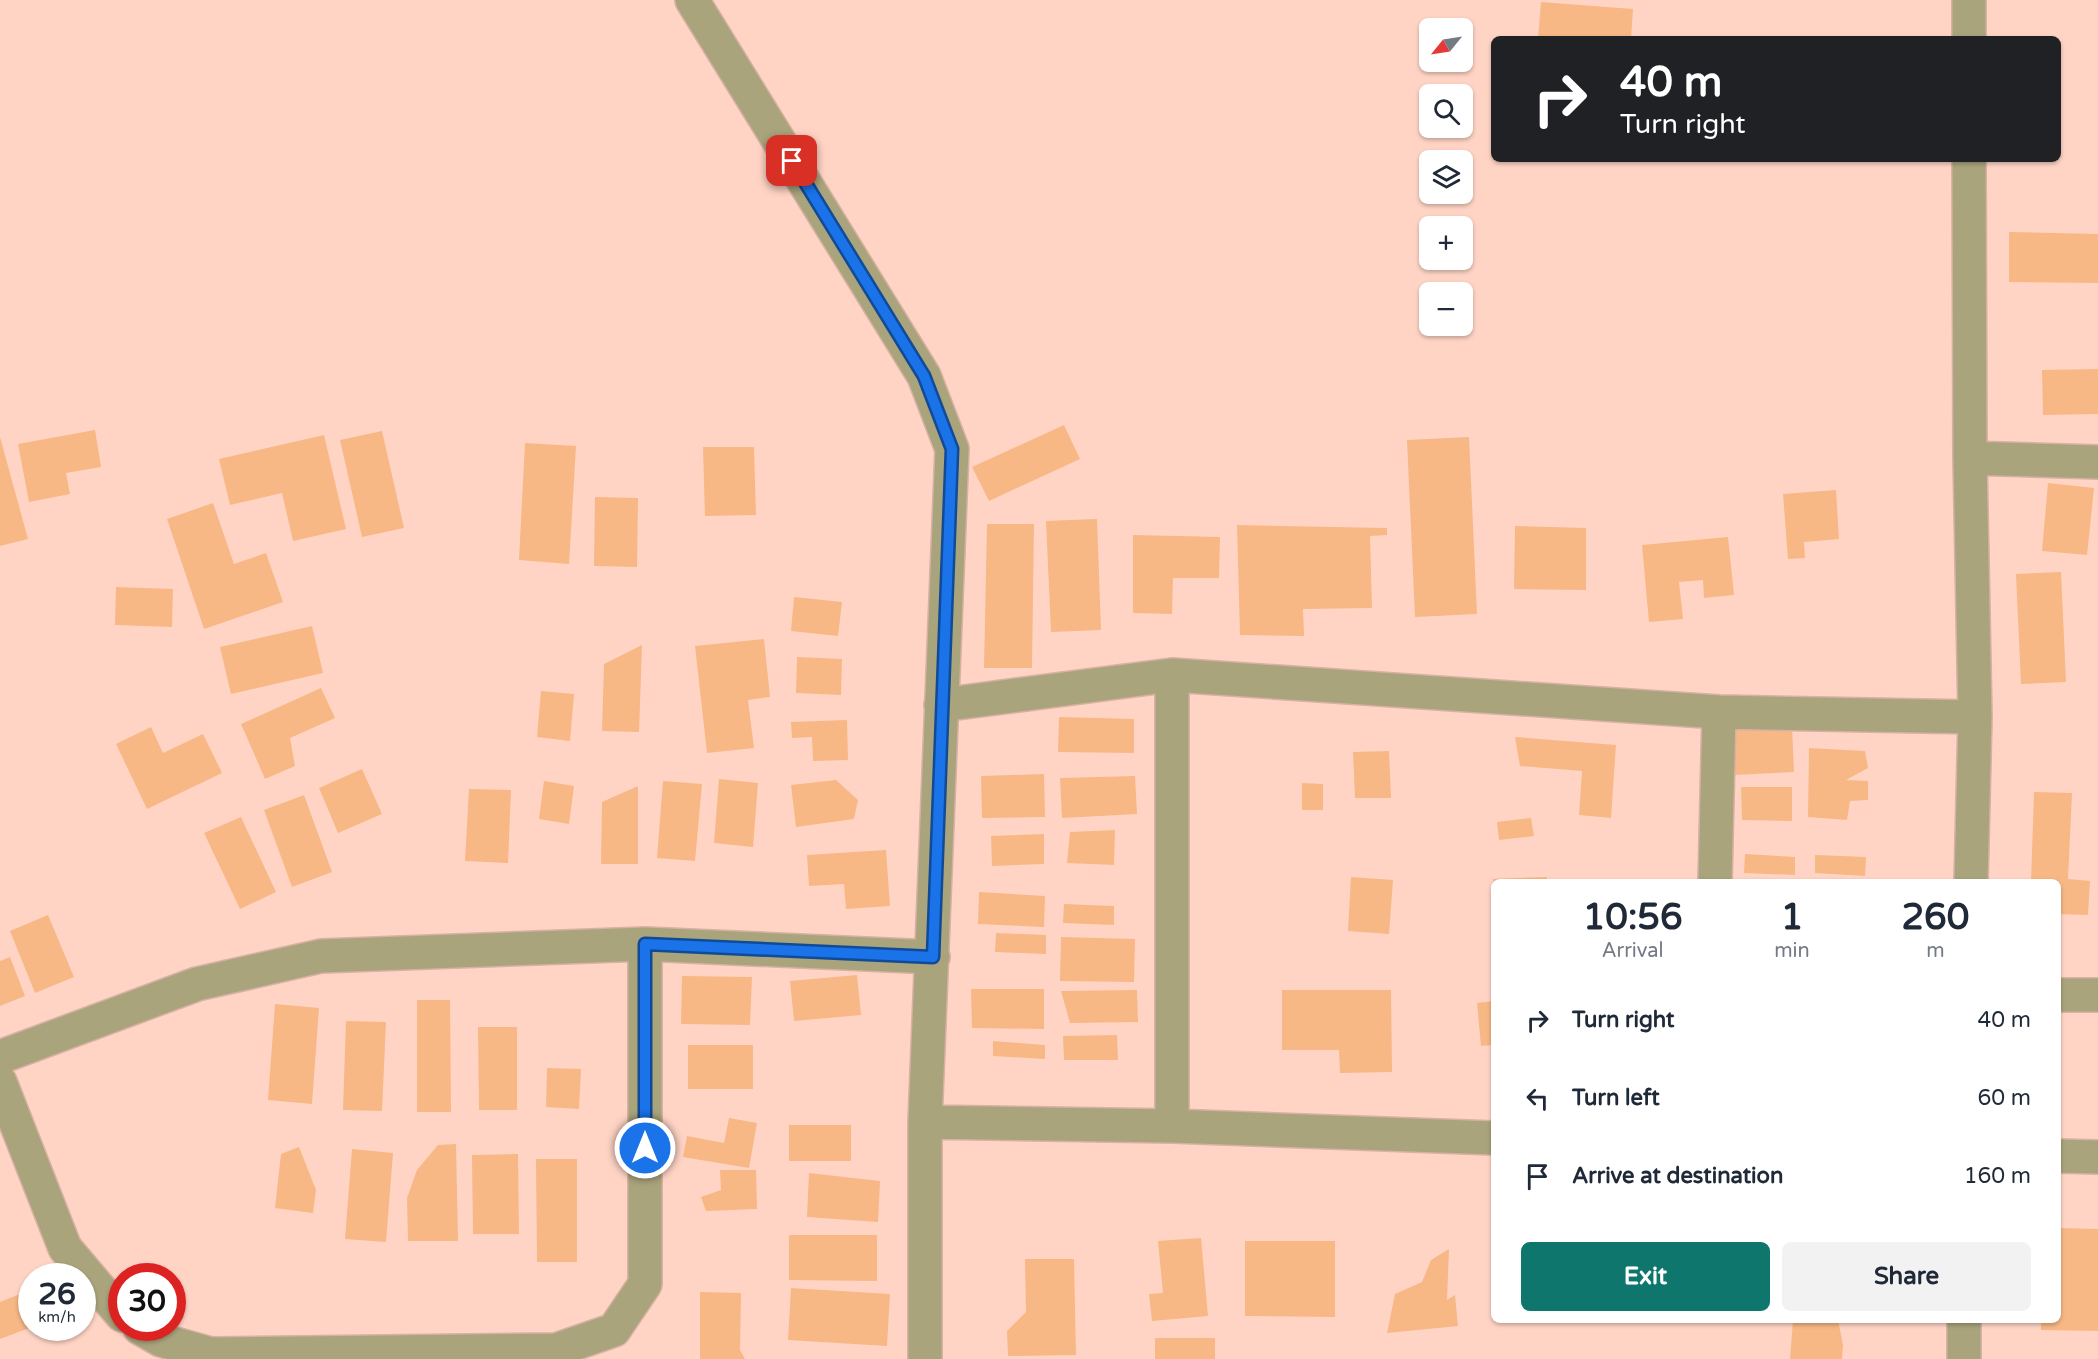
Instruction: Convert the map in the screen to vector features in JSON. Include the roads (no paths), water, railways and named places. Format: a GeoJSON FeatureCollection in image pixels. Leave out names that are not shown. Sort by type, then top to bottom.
{"type":"FeatureCollection","features":[{"type":"Feature","properties":{"kind":"street"},"geometry":{"type":"LineString","coordinates":[[692,0],[924,376],[952,449],[925,1122],[925,1359]]}},
{"type":"Feature","properties":{"kind":"street"},"geometry":{"type":"LineString","coordinates":[[1969,0],[1969,36]]}},
{"type":"Feature","properties":{"kind":"street"},"geometry":{"type":"LineString","coordinates":[[1969,162],[1970,458],[1975,717],[1971,879]]}},
{"type":"Feature","properties":{"kind":"street"},"geometry":{"type":"LineString","coordinates":[[1970,458],[2098,462]]}},
{"type":"Feature","properties":{"kind":"street"},"geometry":{"type":"LineString","coordinates":[[941,705],[1172,675],[1719,712],[1975,717]]}},
{"type":"Feature","properties":{"kind":"street"},"geometry":{"type":"LineString","coordinates":[[1172,675],[1172,1126]]}},
{"type":"Feature","properties":{"kind":"street"},"geometry":{"type":"LineString","coordinates":[[1715,879],[1719,712]]}},
{"type":"Feature","properties":{"kind":"street"},"geometry":{"type":"LineString","coordinates":[[0,1057],[197,984],[321,956],[645,944],[933,957]]}},
{"type":"Feature","properties":{"kind":"street"},"geometry":{"type":"LineString","coordinates":[[165,1341],[211,1354],[556,1350],[614,1330],[645,1284],[645,944]]}},
{"type":"Feature","properties":{"kind":"street"},"geometry":{"type":"LineString","coordinates":[[2061,995],[2098,995]]}},
{"type":"Feature","properties":{"kind":"street"},"geometry":{"type":"LineString","coordinates":[[0,1082],[65,1248],[108,1299]]}},
{"type":"Feature","properties":{"kind":"street"},"geometry":{"type":"LineString","coordinates":[[925,1122],[1172,1126],[1491,1137]]}},
{"type":"Feature","properties":{"kind":"street"},"geometry":{"type":"LineString","coordinates":[[2061,1156],[2098,1157]]}},
{"type":"Feature","properties":{"kind":"street"},"geometry":{"type":"LineString","coordinates":[[1964,1323],[1964,1359]]}}]}
